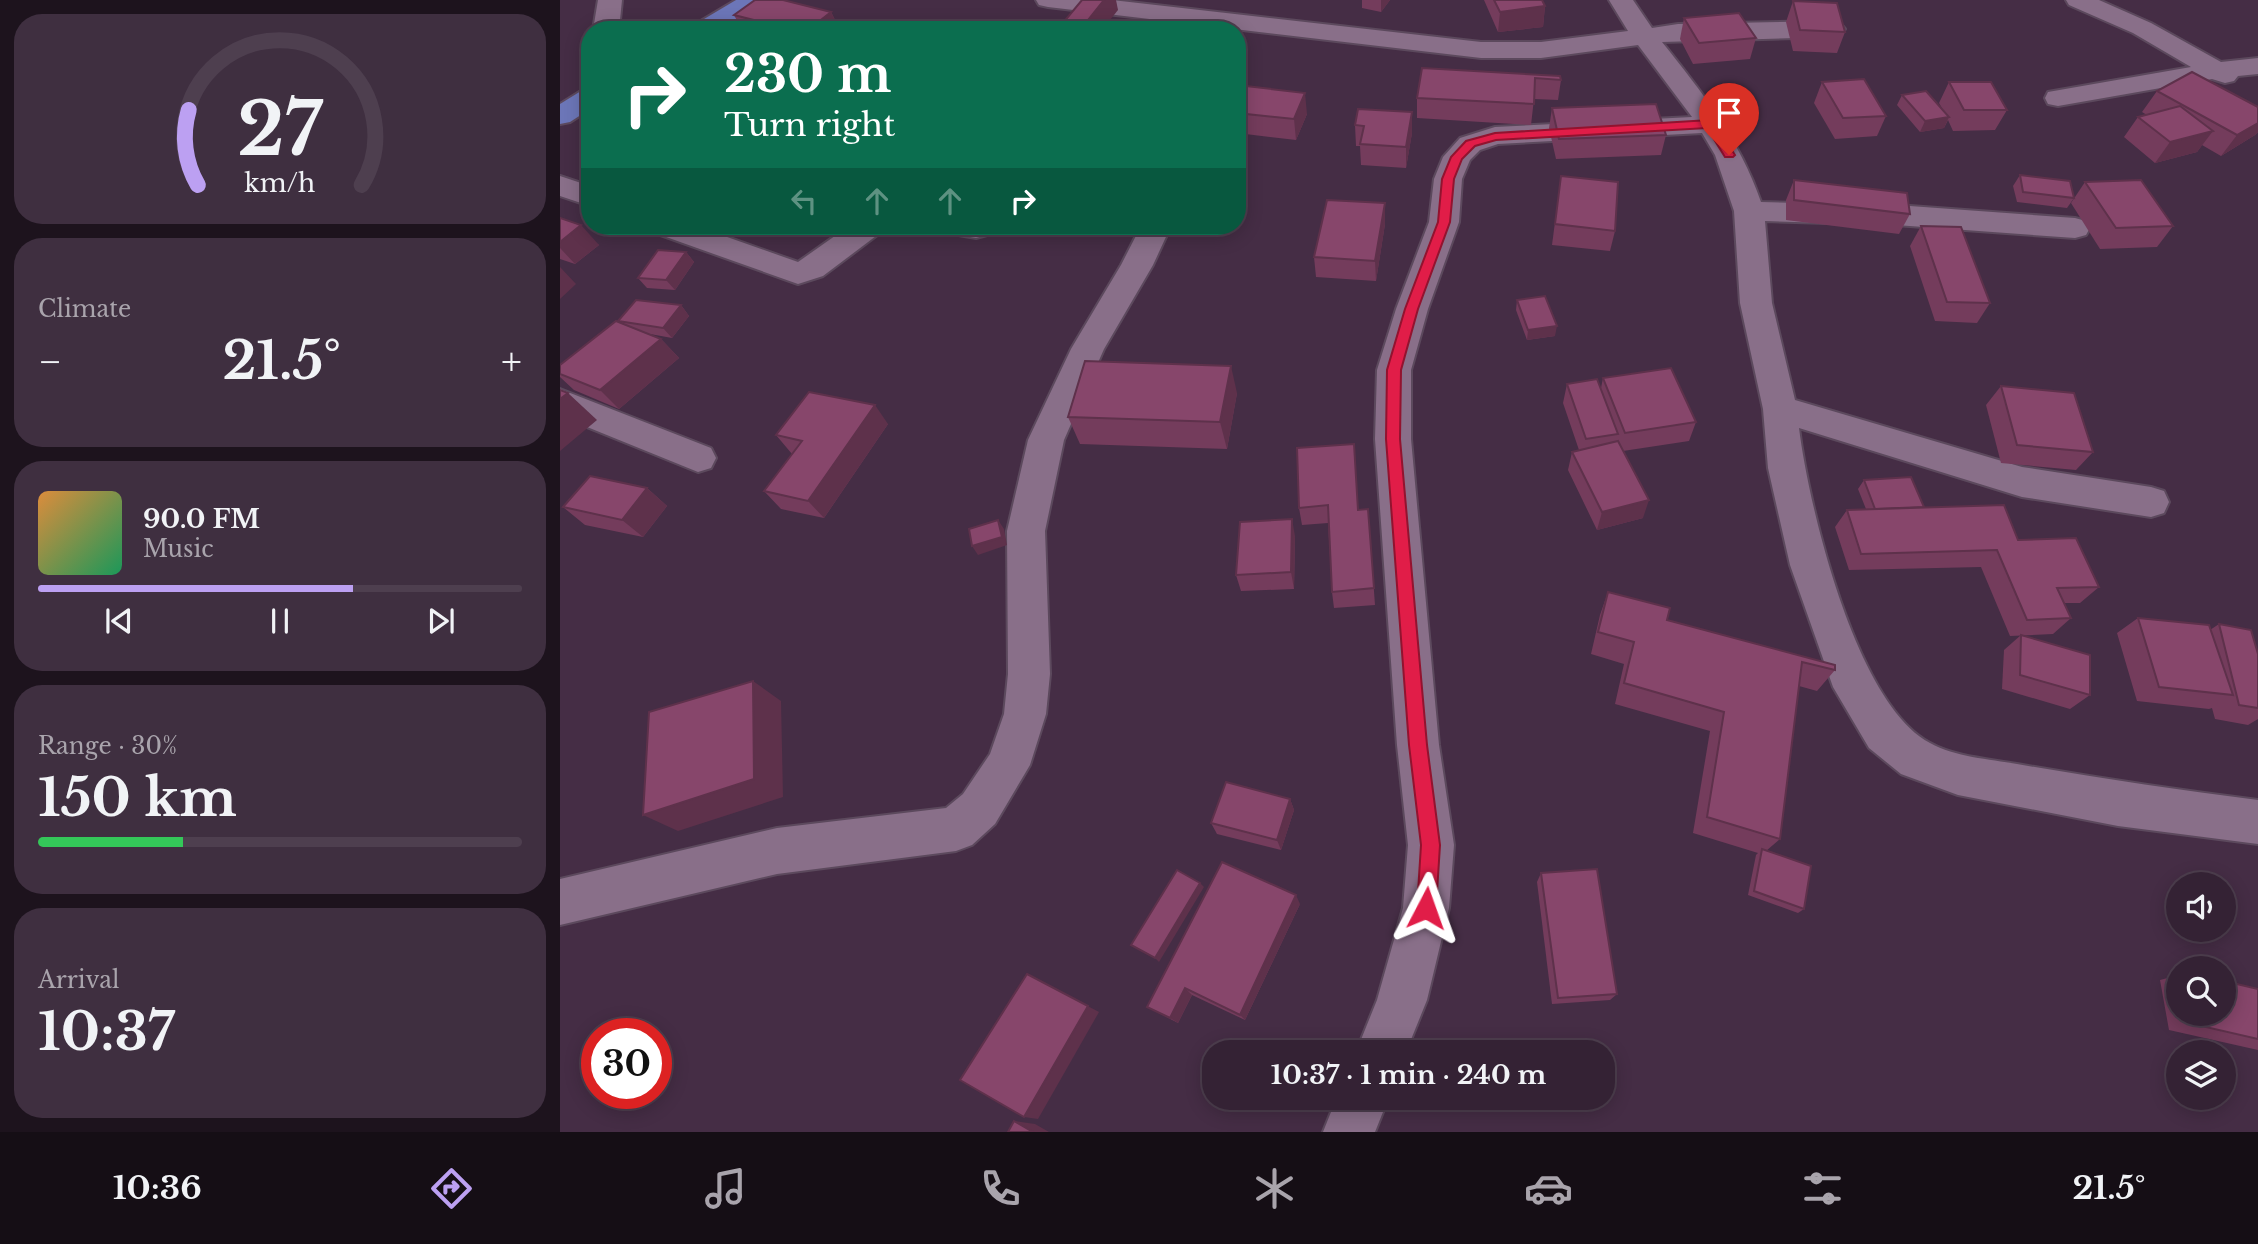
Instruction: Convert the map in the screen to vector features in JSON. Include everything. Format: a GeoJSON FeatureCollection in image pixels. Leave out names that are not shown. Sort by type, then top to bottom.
{"type":"FeatureCollection","features":[{"type":"Feature","properties":{"kind":"main road"},"geometry":{"type":"LineString","coordinates":[[717,21],[752,0]]}},
{"type":"Feature","properties":{"kind":"main road"},"geometry":{"type":"LineString","coordinates":[[560,116],[581,103]]}},
{"type":"Feature","properties":{"kind":"street"},"geometry":{"type":"LineString","coordinates":[[607,21],[610,0]]}},
{"type":"Feature","properties":{"kind":"street"},"geometry":{"type":"LineString","coordinates":[[1048,0],[1167,21]]}},
{"type":"Feature","properties":{"kind":"street"},"geometry":{"type":"LineString","coordinates":[[1621,0],[1710,124],[1729,155],[1749,211],[1756,303],[1780,409],[1786,468],[1809,565],[1854,687],[1884,734],[1916,759],[1958,774],[2118,804],[2258,822]]}},
{"type":"Feature","properties":{"kind":"street"},"geometry":{"type":"LineString","coordinates":[[2078,0],[2142,28],[2258,92]]}},
{"type":"Feature","properties":{"kind":"street"},"geometry":{"type":"LineString","coordinates":[[1246,35],[1480,50],[1541,50],[1678,32],[1832,29]]}},
{"type":"Feature","properties":{"kind":"street"},"geometry":{"type":"LineString","coordinates":[[2058,98],[2216,70],[2258,66]]}},
{"type":"Feature","properties":{"kind":"street"},"geometry":{"type":"LineString","coordinates":[[1386,1040],[1402,1000],[1426,908],[1431,845],[1418,745],[1394,453],[1394,370],[1412,309],[1444,222],[1448,179],[1457,157],[1471,144],[1495,136],[1710,124]]}},
{"type":"Feature","properties":{"kind":"street"},"geometry":{"type":"LineString","coordinates":[[560,185],[581,193]]}},
{"type":"Feature","properties":{"kind":"street"},"geometry":{"type":"LineString","coordinates":[[1749,211],[1896,215],[2075,228]]}},
{"type":"Feature","properties":{"kind":"street"},"geometry":{"type":"LineString","coordinates":[[691,235],[798,273],[812,268],[857,235]]}},
{"type":"Feature","properties":{"kind":"street"},"geometry":{"type":"LineString","coordinates":[[560,902],[777,851],[956,830],[979,809],[1008,765],[1025,714],[1029,674],[1026,531],[1046,440],[1088,349],[1138,265],[1152,235]]}},
{"type":"Feature","properties":{"kind":"street"},"geometry":{"type":"LineString","coordinates":[[560,402],[698,458]]}},
{"type":"Feature","properties":{"kind":"street"},"geometry":{"type":"LineString","coordinates":[[1780,409],[2022,482],[2151,502]]}},
{"type":"Feature","properties":{"kind":"street"},"geometry":{"type":"LineString","coordinates":[[1349,1132],[1358,1110]]}},
{"type":"Feature","properties":{"kind":"building"},"geometry":{"type":"Polygon","coordinates":[[[755,0],[783,0],[831,12],[820,21],[758,21],[734,15],[755,0]]]}},
{"type":"Feature","properties":{"kind":"building"},"geometry":{"type":"Polygon","coordinates":[[[1082,0],[1104,0],[1087,21],[1064,21],[1082,0]]]}},
{"type":"Feature","properties":{"kind":"building"},"geometry":{"type":"Polygon","coordinates":[[[1494,0],[1542,0],[1545,6],[1500,12],[1494,0]]]}},
{"type":"Feature","properties":{"kind":"building"},"geometry":{"type":"Polygon","coordinates":[[[1793,1],[1837,3],[1845,32],[1800,30],[1793,1]]]}},
{"type":"Feature","properties":{"kind":"building"},"geometry":{"type":"Polygon","coordinates":[[[1739,13],[1756,38],[1699,43],[1684,18],[1739,13]]]}},
{"type":"Feature","properties":{"kind":"building"},"geometry":{"type":"Polygon","coordinates":[[[1422,68],[1560,76],[1561,80],[1535,78],[1534,104],[1417,98],[1422,68]]]}},
{"type":"Feature","properties":{"kind":"building"},"geometry":{"type":"Polygon","coordinates":[[[2192,72],[2258,107],[2258,123],[2237,135],[2157,91],[2192,72]]]}},
{"type":"Feature","properties":{"kind":"building"},"geometry":{"type":"Polygon","coordinates":[[[1864,79],[1886,116],[1843,118],[1822,82],[1864,79]]]}},
{"type":"Feature","properties":{"kind":"building"},"geometry":{"type":"Polygon","coordinates":[[[1949,82],[1991,82],[2007,110],[1964,110],[1949,82]]]}},
{"type":"Feature","properties":{"kind":"building"},"geometry":{"type":"Polygon","coordinates":[[[1246,86],[1305,93],[1294,119],[1246,114],[1246,86]]]}},
{"type":"Feature","properties":{"kind":"building"},"geometry":{"type":"Polygon","coordinates":[[[1926,91],[1949,117],[1925,121],[1902,95],[1926,91]]]}},
{"type":"Feature","properties":{"kind":"building"},"geometry":{"type":"Polygon","coordinates":[[[1656,104],[1666,135],[1559,139],[1552,108],[1656,104]]]}},
{"type":"Feature","properties":{"kind":"building"},"geometry":{"type":"Polygon","coordinates":[[[2180,106],[2213,131],[2170,142],[2138,117],[2180,106]]]}},
{"type":"Feature","properties":{"kind":"building"},"geometry":{"type":"Polygon","coordinates":[[[1358,109],[1412,112],[1406,147],[1360,144],[1364,126],[1355,125],[1358,109]]]}},
{"type":"Feature","properties":{"kind":"building"},"geometry":{"type":"Polygon","coordinates":[[[2020,175],[2070,181],[2074,198],[2023,192],[2020,175]]]}},
{"type":"Feature","properties":{"kind":"building"},"geometry":{"type":"Polygon","coordinates":[[[1561,176],[1618,182],[1615,231],[1555,224],[1561,176]]]}},
{"type":"Feature","properties":{"kind":"building"},"geometry":{"type":"Polygon","coordinates":[[[1794,180],[1907,193],[1910,214],[1794,200],[1794,180]]]}},
{"type":"Feature","properties":{"kind":"building"},"geometry":{"type":"Polygon","coordinates":[[[2141,180],[2173,226],[2116,228],[2085,182],[2141,180]]]}},
{"type":"Feature","properties":{"kind":"building"},"geometry":{"type":"Polygon","coordinates":[[[1327,200],[1385,203],[1375,261],[1314,257],[1327,200]]]}},
{"type":"Feature","properties":{"kind":"building"},"geometry":{"type":"Polygon","coordinates":[[[560,218],[581,225],[560,242],[560,218]]]}},
{"type":"Feature","properties":{"kind":"building"},"geometry":{"type":"Polygon","coordinates":[[[1921,226],[1961,227],[1990,303],[1947,302],[1921,226]]]}},
{"type":"Feature","properties":{"kind":"building"},"geometry":{"type":"Polygon","coordinates":[[[658,250],[686,252],[666,280],[638,278],[658,250]]]}},
{"type":"Feature","properties":{"kind":"building"},"geometry":{"type":"Polygon","coordinates":[[[1545,296],[1557,326],[1528,330],[1517,300],[1545,296]]]}},
{"type":"Feature","properties":{"kind":"building"},"geometry":{"type":"Polygon","coordinates":[[[636,300],[681,305],[663,328],[618,321],[636,300]]]}},
{"type":"Feature","properties":{"kind":"building"},"geometry":{"type":"Polygon","coordinates":[[[616,321],[661,339],[600,390],[560,374],[560,365],[616,321]]]}},
{"type":"Feature","properties":{"kind":"building"},"geometry":{"type":"Polygon","coordinates":[[[1085,361],[1231,366],[1220,422],[1068,417],[1085,361]]]}},
{"type":"Feature","properties":{"kind":"building"},"geometry":{"type":"Polygon","coordinates":[[[1671,368],[1696,422],[1625,433],[1603,378],[1671,368]]]}},
{"type":"Feature","properties":{"kind":"building"},"geometry":{"type":"Polygon","coordinates":[[[1597,379],[1618,434],[1586,439],[1567,384],[1597,379]]]}},
{"type":"Feature","properties":{"kind":"building"},"geometry":{"type":"Polygon","coordinates":[[[2001,386],[2074,393],[2093,452],[2017,445],[2001,386]]]}},
{"type":"Feature","properties":{"kind":"building"},"geometry":{"type":"Polygon","coordinates":[[[560,390],[568,393],[560,399],[560,390]]]}},
{"type":"Feature","properties":{"kind":"building"},"geometry":{"type":"Polygon","coordinates":[[[809,392],[875,405],[808,501],[764,491],[802,441],[776,435],[809,392]]]}},
{"type":"Feature","properties":{"kind":"building"},"geometry":{"type":"Polygon","coordinates":[[[1618,441],[1649,500],[1602,512],[1572,452],[1618,441]]]}},
{"type":"Feature","properties":{"kind":"building"},"geometry":{"type":"Polygon","coordinates":[[[1354,444],[1358,510],[1368,509],[1374,588],[1332,592],[1328,505],[1299,508],[1297,448],[1354,444]]]}},
{"type":"Feature","properties":{"kind":"building"},"geometry":{"type":"Polygon","coordinates":[[[590,476],[647,488],[622,520],[563,507],[590,476]]]}},
{"type":"Feature","properties":{"kind":"building"},"geometry":{"type":"Polygon","coordinates":[[[1911,477],[1924,507],[1875,509],[1864,480],[1911,477]]]}},
{"type":"Feature","properties":{"kind":"building"},"geometry":{"type":"Polygon","coordinates":[[[2004,505],[2018,540],[2076,538],[2099,587],[2057,588],[2071,618],[2027,620],[1997,550],[1861,554],[1847,510],[2004,505]]]}},
{"type":"Feature","properties":{"kind":"building"},"geometry":{"type":"Polygon","coordinates":[[[1292,519],[1291,572],[1236,575],[1240,522],[1292,519]]]}},
{"type":"Feature","properties":{"kind":"building"},"geometry":{"type":"Polygon","coordinates":[[[998,520],[1002,537],[972,546],[969,529],[998,520]]]}},
{"type":"Feature","properties":{"kind":"building"},"geometry":{"type":"Polygon","coordinates":[[[1608,592],[1670,608],[1667,620],[1835,665],[1835,670],[1802,662],[1780,839],[1707,817],[1724,712],[1624,683],[1634,642],[1598,632],[1608,592]]]}},
{"type":"Feature","properties":{"kind":"building"},"geometry":{"type":"Polygon","coordinates":[[[2138,618],[2209,625],[2233,695],[2159,687],[2138,618]]]}},
{"type":"Feature","properties":{"kind":"building"},"geometry":{"type":"Polygon","coordinates":[[[2219,624],[2251,630],[2258,654],[2258,708],[2239,705],[2219,624]]]}},
{"type":"Feature","properties":{"kind":"building"},"geometry":{"type":"Polygon","coordinates":[[[2021,635],[2090,655],[2090,695],[2020,675],[2021,635]]]}},
{"type":"Feature","properties":{"kind":"building"},"geometry":{"type":"Polygon","coordinates":[[[753,681],[754,779],[643,815],[649,712],[753,681]]]}},
{"type":"Feature","properties":{"kind":"building"},"geometry":{"type":"Polygon","coordinates":[[[1226,782],[1290,799],[1277,840],[1211,823],[1226,782]]]}},
{"type":"Feature","properties":{"kind":"building"},"geometry":{"type":"Polygon","coordinates":[[[1762,849],[1811,866],[1804,909],[1754,891],[1762,849]]]}},
{"type":"Feature","properties":{"kind":"building"},"geometry":{"type":"Polygon","coordinates":[[[1222,862],[1296,895],[1240,1015],[1185,988],[1170,1018],[1147,1007],[1222,862]]]}},
{"type":"Feature","properties":{"kind":"building"},"geometry":{"type":"Polygon","coordinates":[[[1597,869],[1617,994],[1558,998],[1541,873],[1597,869]]]}},
{"type":"Feature","properties":{"kind":"building"},"geometry":{"type":"Polygon","coordinates":[[[1177,870],[1200,883],[1155,958],[1131,945],[1177,870]]]}},
{"type":"Feature","properties":{"kind":"building"},"geometry":{"type":"Polygon","coordinates":[[[1027,974],[1088,1006],[1024,1117],[960,1080],[1027,974]]]}},
{"type":"Feature","properties":{"kind":"building"},"geometry":{"type":"Polygon","coordinates":[[[2236,984],[2258,989],[2258,1039],[2201,1026],[2236,1026],[2236,984]]]}},
{"type":"Feature","properties":{"kind":"building"},"geometry":{"type":"Polygon","coordinates":[[[1014,1121],[1033,1132],[1008,1132],[1014,1121]]]}},
{"type":"Feature","properties":{"kind":"route"},"geometry":{"type":"LineString","coordinates":[[1426,908],[1431,845],[1418,745],[1393,439],[1394,370],[1412,309],[1444,222],[1448,179],[1457,157],[1471,144],[1495,136],[1710,124],[1729,155]]}}]}
